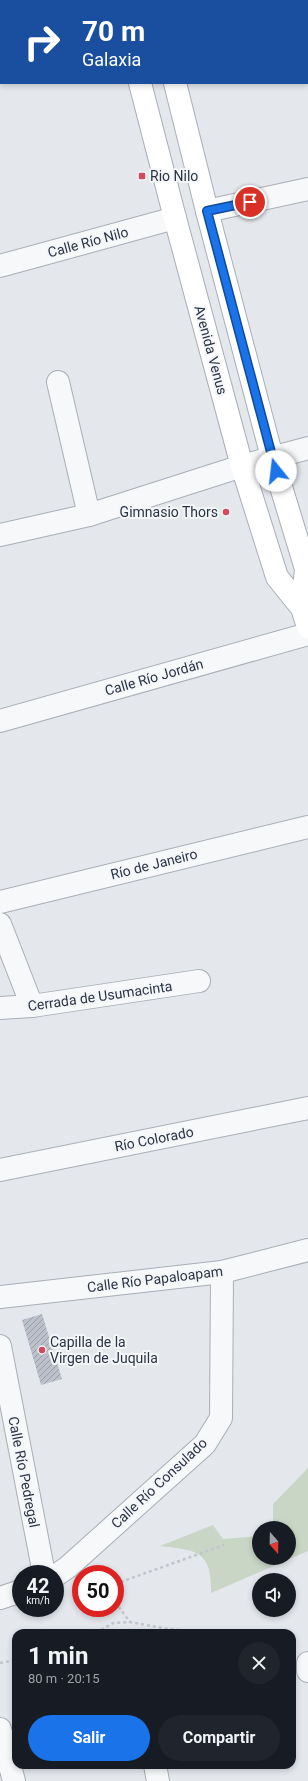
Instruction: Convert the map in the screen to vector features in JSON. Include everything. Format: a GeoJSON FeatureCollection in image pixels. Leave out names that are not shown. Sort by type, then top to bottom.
{"type":"FeatureCollection","features":[{"type":"Feature","properties":{"kind":"main road","name":"Avenida Venus"},"geometry":{"type":"LineString","coordinates":[[140,84],[242,466],[277,577],[305,618]]}},
{"type":"Feature","properties":{"kind":"main road","name":"Avenida Venus"},"geometry":{"type":"LineString","coordinates":[[175,84],[272,457],[306,569],[305,618]]}},
{"type":"Feature","properties":{"kind":"street"},"geometry":{"type":"LineString","coordinates":[[207,211],[308,189]]}},
{"type":"Feature","properties":{"kind":"street","name":"Calle Río Nilo"},"geometry":{"type":"LineString","coordinates":[[0,266],[175,218]]}},
{"type":"Feature","properties":{"kind":"street"},"geometry":{"type":"LineString","coordinates":[[58,382],[89,515]]}},
{"type":"Feature","properties":{"kind":"street"},"geometry":{"type":"LineString","coordinates":[[0,535],[89,515],[242,466],[308,448]]}},
{"type":"Feature","properties":{"kind":"street","name":"Calle Río Jordán"},"geometry":{"type":"LineString","coordinates":[[0,721],[308,634]]}},
{"type":"Feature","properties":{"kind":"street","name":"Río de Janeiro"},"geometry":{"type":"LineString","coordinates":[[0,902],[308,827]]}},
{"type":"Feature","properties":{"kind":"street"},"geometry":{"type":"LineString","coordinates":[[0,924],[32,1006]]}},
{"type":"Feature","properties":{"kind":"street","name":"Cerrada de Usumacinta"},"geometry":{"type":"LineString","coordinates":[[0,1008],[32,1006],[199,981]]}},
{"type":"Feature","properties":{"kind":"street","name":"Río Colorado"},"geometry":{"type":"LineString","coordinates":[[0,1170],[308,1108]]}},
{"type":"Feature","properties":{"kind":"street","name":"Calle Río Papaloapam"},"geometry":{"type":"LineString","coordinates":[[0,1297],[222,1272],[308,1250]]}},
{"type":"Feature","properties":{"kind":"street","name":"Calle Río Consulado"},"geometry":{"type":"LineString","coordinates":[[64,1568],[205,1444],[221,1418],[222,1272]]}},
{"type":"Feature","properties":{"kind":"street","name":"Calle Río Pedregal"},"geometry":{"type":"LineString","coordinates":[[0,1346],[42,1565]]}},
{"type":"Feature","properties":{"kind":"street"},"geometry":{"type":"LineString","coordinates":[[0,1598],[12,1594]]}},
{"type":"Feature","properties":{"kind":"street"},"geometry":{"type":"LineString","coordinates":[[308,1664],[308,1671]]}},
{"type":"Feature","properties":{"kind":"street"},"geometry":{"type":"LineString","coordinates":[[0,1729],[14,1781]]}},
{"type":"Feature","properties":{"kind":"street"},"geometry":{"type":"LineString","coordinates":[[156,1769],[158,1781]]}},
{"type":"Feature","properties":{"kind":"path"},"geometry":{"type":"LineString","coordinates":[[124,1581],[224,1545]]}},
{"type":"Feature","properties":{"kind":"path"},"geometry":{"type":"LineString","coordinates":[[124,1614],[130,1622]]}},
{"type":"Feature","properties":{"kind":"path"},"geometry":{"type":"LineString","coordinates":[[103,1629],[113,1623],[130,1622],[168,1629]]}},
{"type":"Feature","properties":{"kind":"path"},"geometry":{"type":"LineString","coordinates":[[0,1663],[12,1661]]}},
{"type":"Feature","properties":{"kind":"green space"},"geometry":{"type":"Polygon","coordinates":[[[308,1468],[308,1551],[296,1556],[296,1521],[273,1521],[273,1504],[308,1468]]]}},
{"type":"Feature","properties":{"kind":"green space"},"geometry":{"type":"Polygon","coordinates":[[[213,1525],[223,1539],[252,1537],[252,1565],[276,1565],[257,1573],[252,1573],[252,1575],[211,1593],[209,1568],[200,1555],[184,1549],[160,1546],[213,1525]]]}},
{"type":"Feature","properties":{"kind":"building","name":"Capilla de la Virgen de Juquila"},"geometry":{"type":"Polygon","coordinates":[[[42,1314],[62,1379],[41,1385],[22,1320],[42,1314]]]}},
{"type":"Feature","properties":{"kind":"place","name":"Rio Nilo"},"geometry":{"type":"Point","coordinates":[142,176]}},
{"type":"Feature","properties":{"kind":"place","name":"Gimnasio Thors"},"geometry":{"type":"Point","coordinates":[226,512]}},
{"type":"Feature","properties":{"kind":"place","name":"Capilla de la Virgen de Juquila"},"geometry":{"type":"Point","coordinates":[42,1350]}},
{"type":"Feature","properties":{"kind":"route"},"geometry":{"type":"LineString","coordinates":[[250,202],[207,211],[276,471]]}}]}
